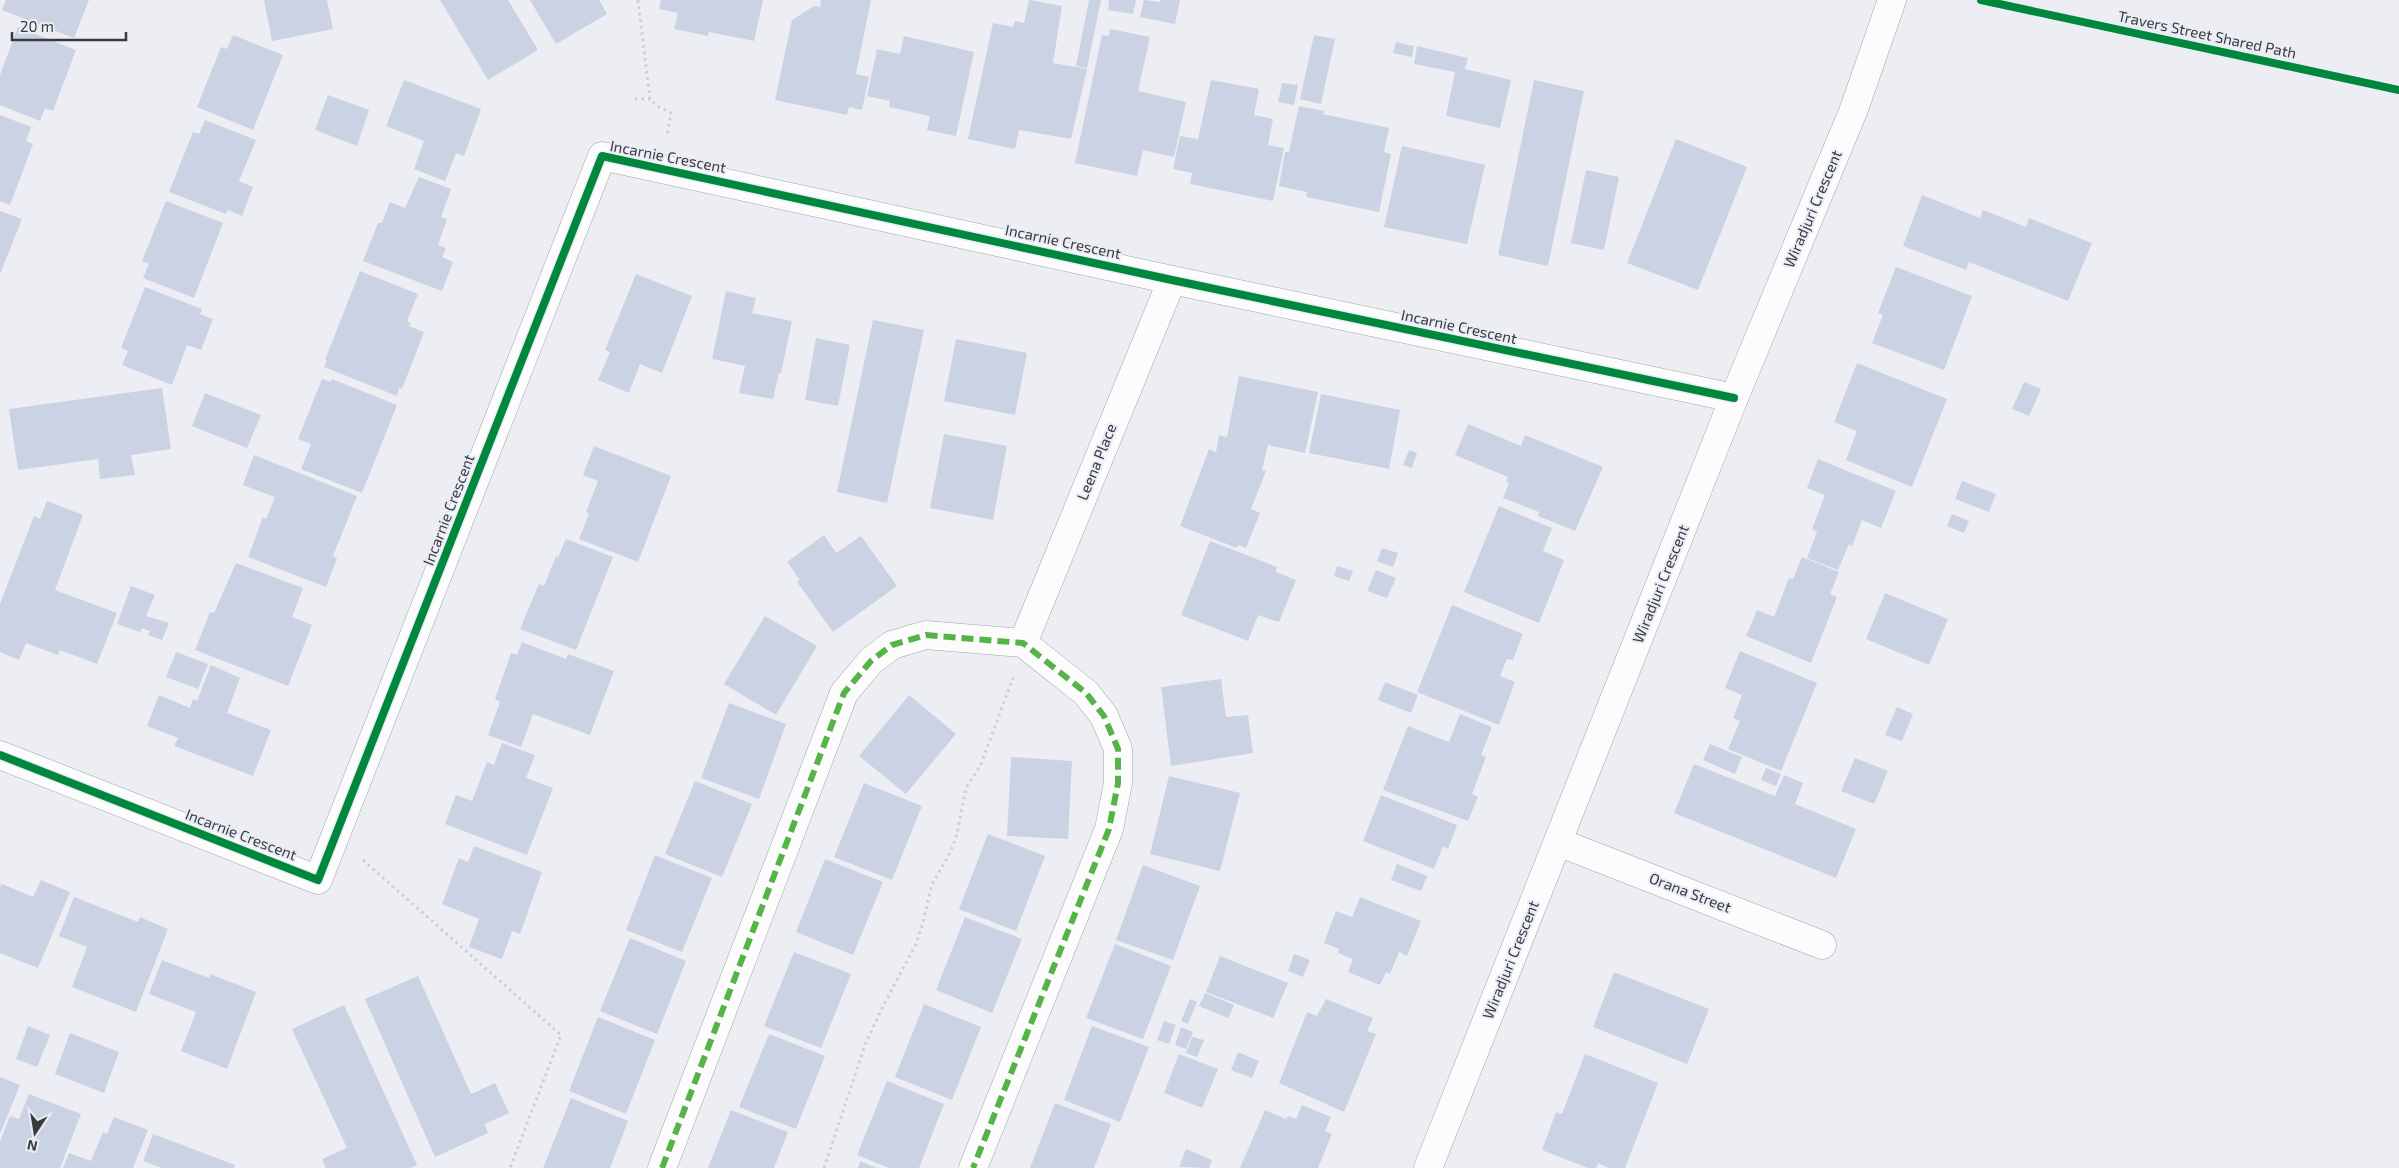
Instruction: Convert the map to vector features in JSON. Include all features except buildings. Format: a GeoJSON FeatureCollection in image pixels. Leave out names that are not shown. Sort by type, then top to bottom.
{"type":"FeatureCollection","features":[{"type":"Feature","properties":{"kind":"street","name":"Wiradjuri Crescent"},"geometry":{"type":"LineString","coordinates":[[1428,1168],[1734,398],[1854,109],[1892,0]]}},
{"type":"Feature","properties":{"kind":"street","name":"Incarnie Crescent"},"geometry":{"type":"LineString","coordinates":[[0,755],[318,880],[602,156],[1172,280],[1734,398]]}},
{"type":"Feature","properties":{"kind":"street","name":"Leena Place"},"geometry":{"type":"LineString","coordinates":[[1022,643],[1172,280]]}},
{"type":"Feature","properties":{"kind":"street"},"geometry":{"type":"LineString","coordinates":[[662,1168],[844,693],[871,661],[892,645],[926,635],[1022,643],[1086,693],[1104,716],[1118,749],[1118,783],[1109,829],[974,1168]]}},
{"type":"Feature","properties":{"kind":"street","name":"Orana Street"},"geometry":{"type":"LineString","coordinates":[[1558,842],[1822,945]]}},
{"type":"Feature","properties":{"kind":"path"},"geometry":{"type":"LineString","coordinates":[[638,0],[650,99],[657,106],[671,113],[661,168]]}},
{"type":"Feature","properties":{"kind":"path"},"geometry":{"type":"LineString","coordinates":[[635,99],[650,99]]}},
{"type":"Feature","properties":{"kind":"path"},"geometry":{"type":"LineString","coordinates":[[824,1168],[865,1045],[882,1008],[916,944],[932,884],[953,848],[966,788],[981,764],[1010,689],[1022,643]]}},
{"type":"Feature","properties":{"kind":"path"},"geometry":{"type":"LineString","coordinates":[[336,836],[561,1035],[510,1168]]}},
{"type":"Feature","properties":{"kind":"marked path"},"geometry":{"type":"LineString","coordinates":[[662,1168],[844,693],[871,661],[892,645],[926,635],[1023,643],[1086,693],[1104,716],[1118,749],[1118,783],[1109,829],[973,1168]]}},
{"type":"Feature","properties":{"kind":"cycle path","name":"Travers Street Shared Path"},"geometry":{"type":"LineString","coordinates":[[1981,0],[2399,90]]}},
{"type":"Feature","properties":{"kind":"cycle path"},"geometry":{"type":"LineString","coordinates":[[0,755],[318,880],[602,156],[1172,280],[1734,398]]}}]}
